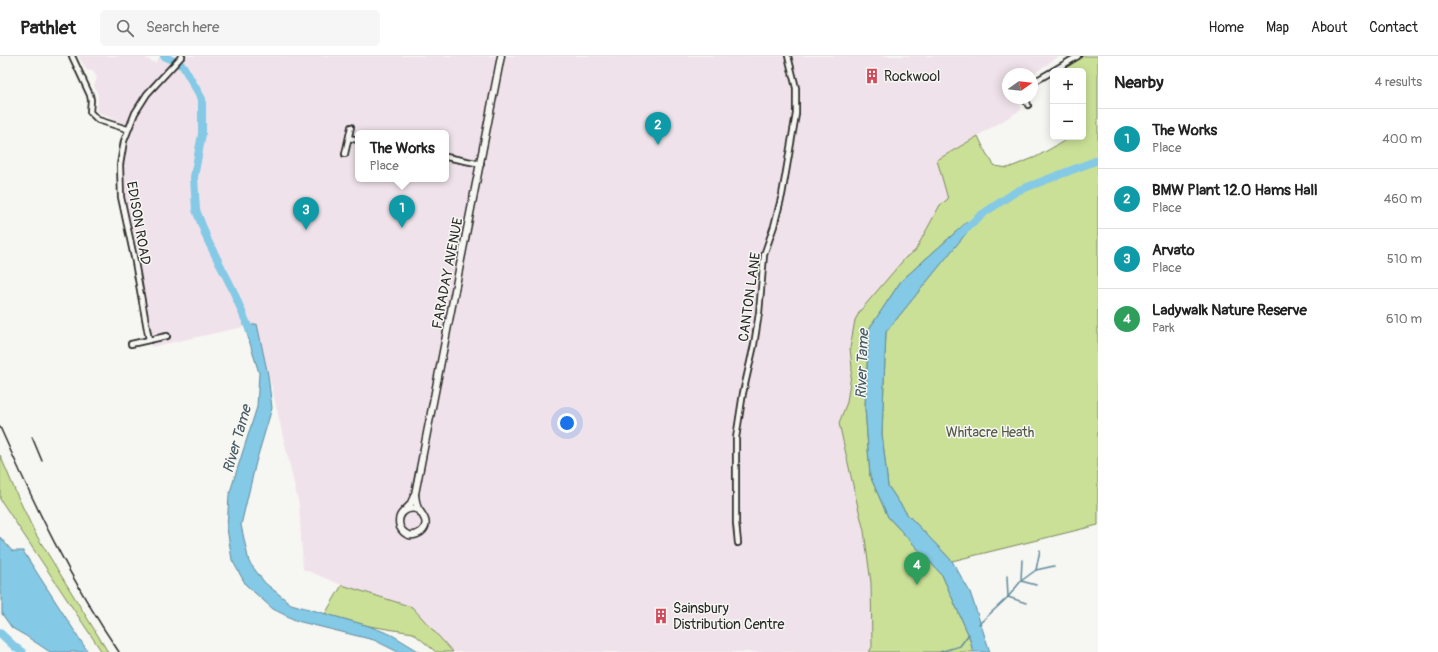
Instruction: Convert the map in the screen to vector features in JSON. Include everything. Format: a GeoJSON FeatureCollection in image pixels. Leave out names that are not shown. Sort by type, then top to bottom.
{"type":"FeatureCollection","features":[{"type":"Feature","properties":{"kind":"street"},"geometry":{"type":"LineString","coordinates":[[72,56],[90,95],[90,112],[98,120],[127,129]]}},
{"type":"Feature","properties":{"kind":"street","name":"EDISON ROAD"},"geometry":{"type":"LineString","coordinates":[[150,340],[121,197],[120,165],[127,129],[134,113],[147,94],[182,56]]}},
{"type":"Feature","properties":{"kind":"street","name":"FARADAY AVENUE"},"geometry":{"type":"LineString","coordinates":[[404,511],[410,505],[415,494],[501,56]]}},
{"type":"Feature","properties":{"kind":"street","name":"CANTON LANE"},"geometry":{"type":"LineString","coordinates":[[738,543],[736,510],[736,438],[743,393],[758,320],[764,255],[774,226],[782,195],[796,114],[796,88],[788,56]]}},
{"type":"Feature","properties":{"kind":"street"},"geometry":{"type":"LineString","coordinates":[[1058,68],[1078,56]]}},
{"type":"Feature","properties":{"kind":"street"},"geometry":{"type":"LineString","coordinates":[[1038,80],[1050,73]]}},
{"type":"Feature","properties":{"kind":"street"},"geometry":{"type":"LineString","coordinates":[[345,154],[351,127]]}},
{"type":"Feature","properties":{"kind":"street"},"geometry":{"type":"LineString","coordinates":[[349,138],[355,139]]}},
{"type":"Feature","properties":{"kind":"street"},"geometry":{"type":"LineString","coordinates":[[449,158],[481,164]]}},
{"type":"Feature","properties":{"kind":"street"},"geometry":{"type":"LineString","coordinates":[[131,344],[167,336]]}},
{"type":"Feature","properties":{"kind":"street","name":"FARADAY AVENUE"},"geometry":{"type":"LineString","coordinates":[[415,494],[416,504],[419,510]]}},
{"type":"Feature","properties":{"kind":"street"},"geometry":{"type":"LineString","coordinates":[[411,508],[419,510],[424,516],[426,524],[421,532],[414,535],[407,534],[400,527],[400,517],[404,511],[411,508]]}},
{"type":"Feature","properties":{"kind":"shaded area"},"geometry":{"type":"Polygon","coordinates":[[[78,56],[142,56],[155,63],[160,56],[1059,56],[1038,71],[1038,68],[1002,68],[1002,104],[1020,104],[1021,110],[937,160],[948,199],[940,205],[915,251],[906,257],[850,348],[852,368],[847,402],[839,423],[864,531],[871,583],[872,647],[869,652],[453,652],[412,607],[342,585],[303,569],[299,505],[257,324],[151,347],[137,260],[123,196],[122,177],[125,152],[133,128],[98,112],[98,95],[94,86],[97,78],[93,71],[87,70],[78,56]]]}},
{"type":"Feature","properties":{"kind":"green space","name":"Whitacre Heath"},"geometry":{"type":"Polygon","coordinates":[[[1082,56],[1098,56],[1098,159],[1095,161],[1098,160],[1098,525],[952,561],[907,514],[888,486],[882,434],[886,332],[978,218],[969,224],[967,222],[901,281],[869,329],[865,407],[870,476],[888,517],[942,575],[969,636],[973,652],[869,652],[872,647],[871,583],[864,531],[839,423],[847,402],[852,368],[850,348],[855,320],[860,311],[906,257],[915,251],[940,205],[948,199],[937,160],[978,136],[986,153],[995,166],[1008,168],[1036,157],[1066,140],[1086,140],[1086,68],[1064,68],[1082,56]]]}},
{"type":"Feature","properties":{"kind":"green space"},"geometry":{"type":"Polygon","coordinates":[[[0,455],[35,533],[108,652],[102,652],[0,499],[0,455]]]}},
{"type":"Feature","properties":{"kind":"green space"},"geometry":{"type":"Polygon","coordinates":[[[342,585],[412,607],[453,652],[436,652],[413,633],[369,626],[325,614],[342,585]]]}},
{"type":"Feature","properties":{"kind":"water"},"geometry":{"type":"Polygon","coordinates":[[[967,222],[968,231],[886,332],[882,434],[888,486],[907,514],[952,561],[970,592],[990,652],[973,652],[969,636],[942,575],[888,517],[870,476],[865,407],[869,329],[901,281],[967,222]]]}},
{"type":"Feature","properties":{"kind":"water"},"geometry":{"type":"Polygon","coordinates":[[[257,324],[268,375],[272,408],[256,462],[241,525],[249,562],[265,583],[291,604],[369,626],[392,635],[420,652],[398,652],[374,640],[297,621],[273,609],[246,585],[232,560],[227,528],[229,495],[257,407],[259,373],[245,327],[257,324]]]}},
{"type":"Feature","properties":{"kind":"water"},"geometry":{"type":"Polygon","coordinates":[[[0,537],[12,551],[23,551],[88,652],[50,652],[12,628],[2,614],[2,598],[0,594],[0,537]]]}},
{"type":"Feature","properties":{"kind":"waterway","name":"River Tame"},"geometry":{"type":"LineString","coordinates":[[164,56],[183,66],[202,99],[202,134],[194,177],[196,210],[208,241],[232,288],[252,336]]}},
{"type":"Feature","properties":{"kind":"waterway","name":"River Tame"},"geometry":{"type":"LineString","coordinates":[[961,233],[981,215],[1017,191],[1098,160]]}},
{"type":"Feature","properties":{"kind":"waterway"},"geometry":{"type":"LineString","coordinates":[[1036,570],[1040,550]]}},
{"type":"Feature","properties":{"kind":"waterway"},"geometry":{"type":"LineString","coordinates":[[1021,580],[1022,560]]}},
{"type":"Feature","properties":{"kind":"waterway"},"geometry":{"type":"LineString","coordinates":[[979,624],[1008,597],[1021,581],[1036,570],[1054,566]]}},
{"type":"Feature","properties":{"kind":"waterway"},"geometry":{"type":"LineString","coordinates":[[1007,576],[1008,597]]}},
{"type":"Feature","properties":{"kind":"waterway"},"geometry":{"type":"LineString","coordinates":[[1021,581],[1036,585]]}},
{"type":"Feature","properties":{"kind":"waterway"},"geometry":{"type":"LineString","coordinates":[[1008,597],[1026,603]]}},
{"type":"Feature","properties":{"kind":"waterway"},"geometry":{"type":"LineString","coordinates":[[0,633],[22,652]]}},
{"type":"Feature","properties":{"kind":"waterway"},"geometry":{"type":"LineString","coordinates":[[940,652],[960,646],[969,634]]}},
{"type":"Feature","properties":{"kind":"railway"},"geometry":{"type":"LineString","coordinates":[[0,427],[54,542],[85,598],[119,652]]}},
{"type":"Feature","properties":{"kind":"railway"},"geometry":{"type":"LineString","coordinates":[[32,437],[42,461]]}},
{"type":"Feature","properties":{"kind":"place","name":"Rockwool"},"geometry":{"type":"Point","coordinates":[872,76]}},
{"type":"Feature","properties":{"kind":"place","name":"BMW Plant 12.0 Hams Hall"},"geometry":{"type":"Point","coordinates":[658,145]}},
{"type":"Feature","properties":{"kind":"place","name":"The Works"},"geometry":{"type":"Point","coordinates":[402,228]}},
{"type":"Feature","properties":{"kind":"place","name":"Arvato"},"geometry":{"type":"Point","coordinates":[306,230]}},
{"type":"Feature","properties":{"kind":"place","name":"Ladywalk Nature Reserve"},"geometry":{"type":"Point","coordinates":[917,585]}},
{"type":"Feature","properties":{"kind":"place","name":"Sainsbury Distribution Centre"},"geometry":{"type":"Point","coordinates":[661,616]}}]}
